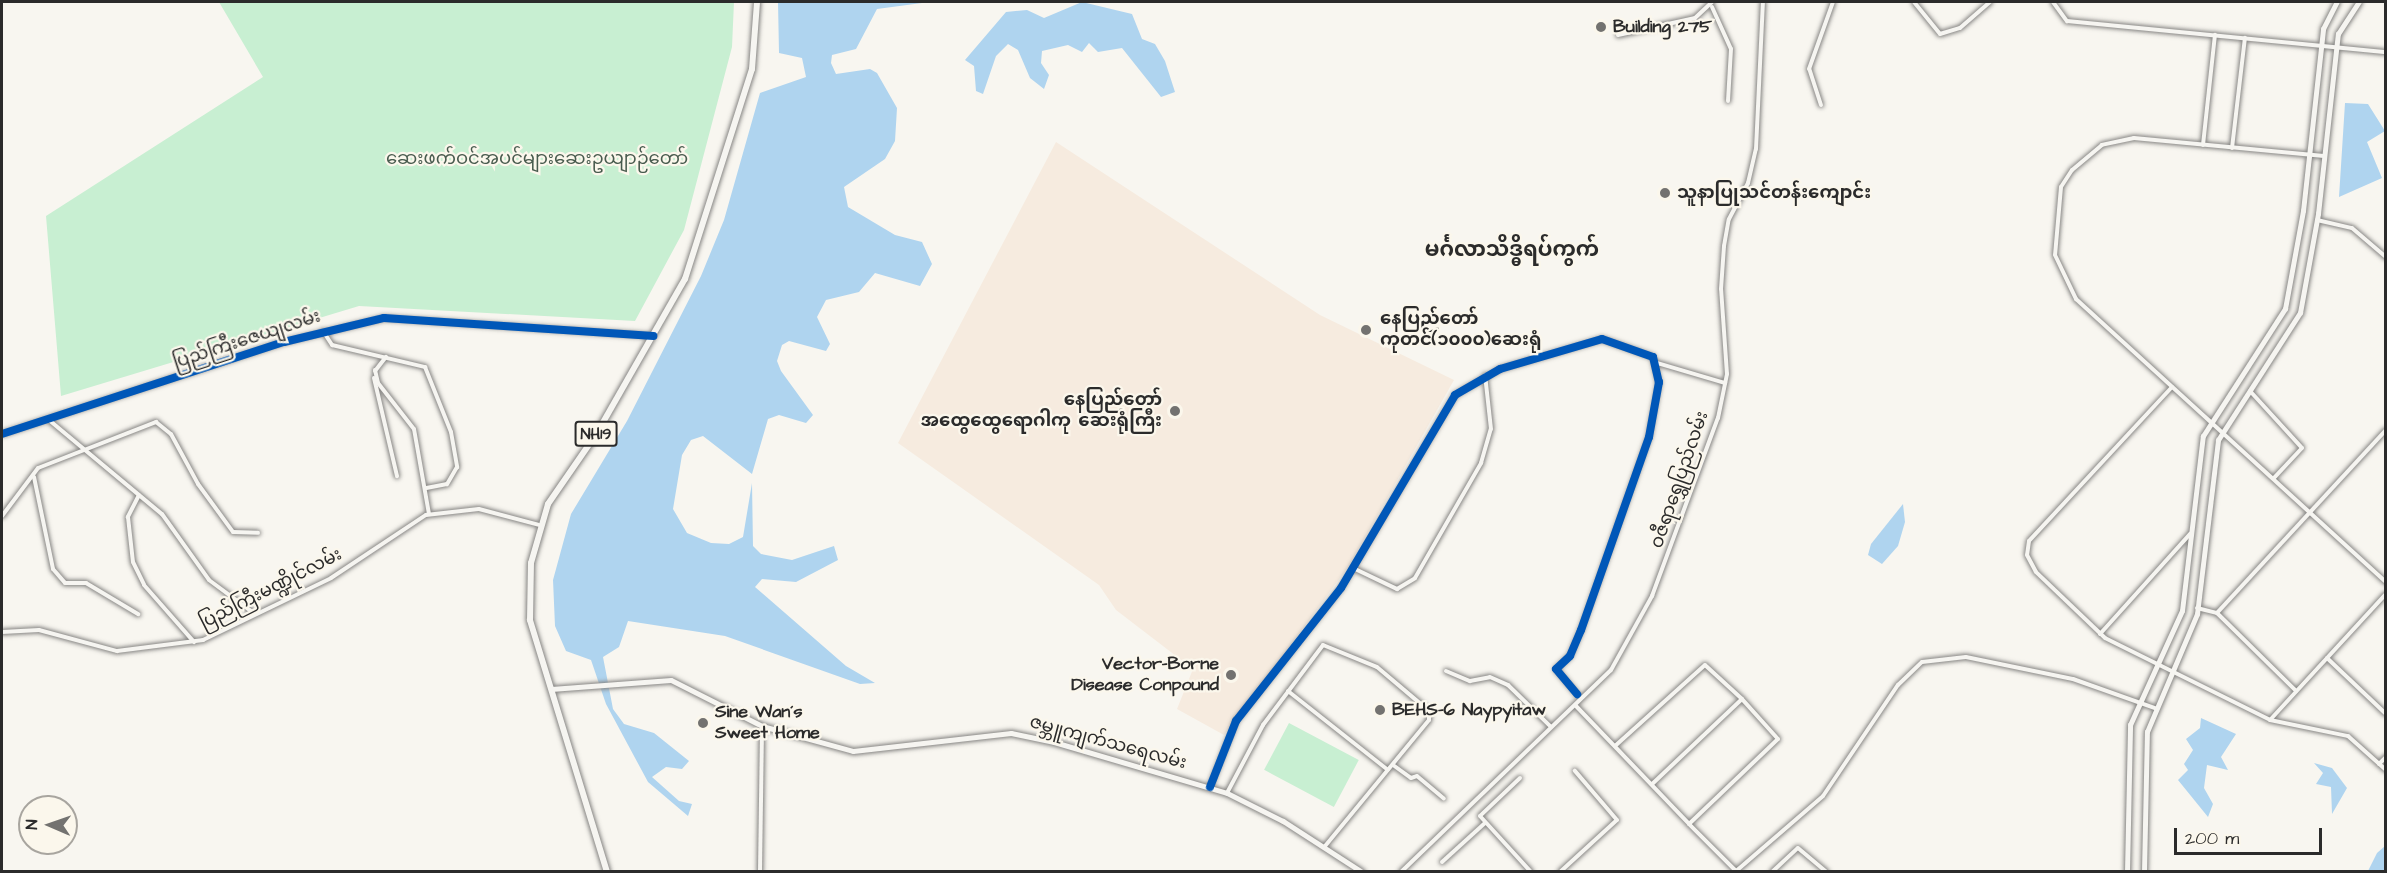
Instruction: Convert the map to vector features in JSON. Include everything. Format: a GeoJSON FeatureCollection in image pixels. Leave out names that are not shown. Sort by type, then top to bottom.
{"type":"FeatureCollection","features":[{"type":"Feature","properties":{"kind":"highway","name":"NH19"},"geometry":{"type":"LineString","coordinates":[[607,872],[551,690],[527,601],[539,525],[653,336],[697,249],[730,126],[752,69],[757,2]]}},
{"type":"Feature","properties":{"kind":"main road","name":"ဇမ္ဘူကျက်သရေလမ်း"},"geometry":{"type":"LineString","coordinates":[[551,690],[670,680],[762,726],[853,751],[1011,733],[1227,793],[1325,846],[1362,872]]}},
{"type":"Feature","properties":{"kind":"street","name":"ဝဇီရာရွှေပြည်လမ်း"},"geometry":{"type":"LineString","coordinates":[[1401,872],[1611,670],[1652,596],[1718,418],[1725,383],[1724,246],[1729,219],[1748,183],[1756,149],[1763,2]]}},
{"type":"Feature","properties":{"kind":"street"},"geometry":{"type":"LineString","coordinates":[[1821,105],[1809,69],[1833,2]]}},
{"type":"Feature","properties":{"kind":"street"},"geometry":{"type":"LineString","coordinates":[[1914,2],[1940,34],[1960,28],[1990,2]]}},
{"type":"Feature","properties":{"kind":"street"},"geometry":{"type":"LineString","coordinates":[[2053,2],[2067,21],[2385,52]]}},
{"type":"Feature","properties":{"kind":"street"},"geometry":{"type":"LineString","coordinates":[[2127,872],[2126,773],[2138,702],[2181,611],[2190,534],[2209,421],[2281,321],[2308,155],[2320,46],[2337,2]]}},
{"type":"Feature","properties":{"kind":"street"},"geometry":{"type":"LineString","coordinates":[[2144,872],[2146,732],[2198,608],[2221,431],[2295,329],[2317,220],[2335,47],[2343,21],[2359,2]]}},
{"type":"Feature","properties":{"kind":"street"},"geometry":{"type":"LineString","coordinates":[[1618,35],[1695,18],[1712,4],[1731,50],[1728,101]]}},
{"type":"Feature","properties":{"kind":"street"},"geometry":{"type":"LineString","coordinates":[[2203,145],[2215,35]]}},
{"type":"Feature","properties":{"kind":"street"},"geometry":{"type":"LineString","coordinates":[[2232,148],[2245,38]]}},
{"type":"Feature","properties":{"kind":"street"},"geometry":{"type":"LineString","coordinates":[[2324,156],[2134,138],[2102,145],[2072,170],[2055,211],[2055,255],[2068,287],[2172,387],[2385,582]]}},
{"type":"Feature","properties":{"kind":"street"},"geometry":{"type":"LineString","coordinates":[[2317,220],[2352,228],[2385,257]]}},
{"type":"Feature","properties":{"kind":"street","name":"ပြည်ကြီးဇေယျလမ်း"},"geometry":{"type":"LineString","coordinates":[[2,434],[323,331],[384,318],[653,336]]}},
{"type":"Feature","properties":{"kind":"street"},"geometry":{"type":"LineString","coordinates":[[323,331],[332,345],[425,367],[451,432],[457,467],[447,484],[426,488]]}},
{"type":"Feature","properties":{"kind":"street"},"geometry":{"type":"LineString","coordinates":[[1210,787],[1240,714],[1353,568],[1455,395],[1485,375],[1558,348],[1602,339],[1653,357],[1657,363],[1725,383]]}},
{"type":"Feature","properties":{"kind":"street"},"geometry":{"type":"LineString","coordinates":[[375,370],[386,357]]}},
{"type":"Feature","properties":{"kind":"street"},"geometry":{"type":"LineString","coordinates":[[1577,694],[1556,669],[1570,656],[1581,630],[1649,436],[1657,363]]}},
{"type":"Feature","properties":{"kind":"street"},"geometry":{"type":"LineString","coordinates":[[375,370],[397,476]]}},
{"type":"Feature","properties":{"kind":"street"},"geometry":{"type":"LineString","coordinates":[[375,370],[378,383],[414,429],[429,514]]}},
{"type":"Feature","properties":{"kind":"street"},"geometry":{"type":"LineString","coordinates":[[1353,568],[1396,589],[1415,578],[1481,463],[1491,429],[1485,375]]}},
{"type":"Feature","properties":{"kind":"street"},"geometry":{"type":"LineString","coordinates":[[2172,387],[2027,547],[2036,573],[2100,634],[2270,720],[2348,736],[2385,770]]}},
{"type":"Feature","properties":{"kind":"street"},"geometry":{"type":"LineString","coordinates":[[2250,391],[2302,448],[2274,478]]}},
{"type":"Feature","properties":{"kind":"street"},"geometry":{"type":"LineString","coordinates":[[49,420],[162,514],[209,580],[255,614]]}},
{"type":"Feature","properties":{"kind":"street"},"geometry":{"type":"LineString","coordinates":[[2,516],[38,468],[156,422],[171,434],[198,484],[233,532],[258,533]]}},
{"type":"Feature","properties":{"kind":"street"},"geometry":{"type":"LineString","coordinates":[[2217,614],[2385,430]]}},
{"type":"Feature","properties":{"kind":"street"},"geometry":{"type":"LineString","coordinates":[[33,476],[53,569],[65,583],[86,583],[138,614]]}},
{"type":"Feature","properties":{"kind":"street"},"geometry":{"type":"LineString","coordinates":[[139,495],[128,517],[133,562],[144,585],[194,642]]}},
{"type":"Feature","properties":{"kind":"street","name":"ပြည်ကြီးမဏ္ဍိုင်လမ်း"},"geometry":{"type":"LineString","coordinates":[[2,632],[39,630],[117,651],[194,642],[331,578],[429,514],[479,508],[539,525]]}},
{"type":"Feature","properties":{"kind":"street"},"geometry":{"type":"LineString","coordinates":[[2100,634],[2190,534]]}},
{"type":"Feature","properties":{"kind":"street"},"geometry":{"type":"LineString","coordinates":[[2270,720],[2385,594]]}},
{"type":"Feature","properties":{"kind":"street"},"geometry":{"type":"LineString","coordinates":[[2198,608],[2217,614],[2296,691]]}},
{"type":"Feature","properties":{"kind":"street"},"geometry":{"type":"LineString","coordinates":[[1227,793],[1248,749],[1287,691],[1323,645],[1377,666],[1429,711],[1429,720],[1325,846]]}},
{"type":"Feature","properties":{"kind":"street"},"geometry":{"type":"LineString","coordinates":[[1576,705],[1736,871],[1823,796],[1898,685],[1922,662],[1966,657],[2073,678],[2155,708]]}},
{"type":"Feature","properties":{"kind":"street"},"geometry":{"type":"LineString","coordinates":[[2327,658],[2385,714]]}},
{"type":"Feature","properties":{"kind":"street"},"geometry":{"type":"LineString","coordinates":[[1615,746],[1705,665],[1742,699],[1778,740],[1689,824]]}},
{"type":"Feature","properties":{"kind":"street"},"geometry":{"type":"LineString","coordinates":[[1446,671],[1470,681],[1490,677],[1508,685],[1551,727]]}},
{"type":"Feature","properties":{"kind":"street"},"geometry":{"type":"LineString","coordinates":[[1287,691],[1388,770]]}},
{"type":"Feature","properties":{"kind":"street"},"geometry":{"type":"LineString","coordinates":[[1652,784],[1742,699]]}},
{"type":"Feature","properties":{"kind":"street"},"geometry":{"type":"LineString","coordinates":[[760,872],[762,726]]}},
{"type":"Feature","properties":{"kind":"street"},"geometry":{"type":"LineString","coordinates":[[2379,764],[2385,757]]}},
{"type":"Feature","properties":{"kind":"street"},"geometry":{"type":"LineString","coordinates":[[1393,765],[1411,778],[1417,776],[1444,800]]}},
{"type":"Feature","properties":{"kind":"street"},"geometry":{"type":"LineString","coordinates":[[1560,872],[1617,820],[1575,771]]}},
{"type":"Feature","properties":{"kind":"street"},"geometry":{"type":"LineString","coordinates":[[1520,778],[1480,816],[1531,872]]}},
{"type":"Feature","properties":{"kind":"street"},"geometry":{"type":"LineString","coordinates":[[1442,862],[1485,823]]}},
{"type":"Feature","properties":{"kind":"street"},"geometry":{"type":"LineString","coordinates":[[1772,872],[1798,848],[1827,872]]}},
{"type":"Feature","properties":{"kind":"shaded area","name":"နေပြည်တော် အထွေထွေရောဂါကု ဆေးရုံကြီး"},"geometry":{"type":"Polygon","coordinates":[[[1056,142],[1320,315],[1454,380],[1348,567],[1224,735],[1177,709],[1193,669],[1116,610],[1099,585],[898,443],[1056,142]]]}},
{"type":"Feature","properties":{"kind":"green space","name":"ဆေးဖက်ဝင်အပင်များဆေးဥယျာဉ်တော်"},"geometry":{"type":"Polygon","coordinates":[[[219,2],[734,2],[732,47],[684,230],[635,321],[359,306],[61,396],[46,216],[263,77],[219,2]]]}},
{"type":"Feature","properties":{"kind":"green space"},"geometry":{"type":"Polygon","coordinates":[[[1289,723],[1359,760],[1334,807],[1264,770],[1289,723]]]}},
{"type":"Feature","properties":{"kind":"water"},"geometry":{"type":"Polygon","coordinates":[[[778,2],[922,3],[877,9],[856,49],[832,55],[831,63],[836,74],[870,69],[877,73],[897,108],[895,141],[885,159],[844,187],[848,207],[895,235],[922,242],[932,264],[920,286],[875,273],[859,292],[826,300],[817,317],[830,344],[826,351],[789,341],[782,345],[777,361],[781,371],[813,415],[806,423],[779,415],[768,419],[752,474],[703,436],[691,440],[682,455],[673,509],[687,533],[711,543],[729,544],[743,537],[752,483],[753,546],[761,554],[792,560],[834,546],[838,560],[796,582],[762,579],[755,587],[846,666],[875,683],[860,684],[725,636],[628,621],[619,647],[603,657],[613,709],[624,724],[654,733],[689,761],[682,769],[666,767],[652,777],[679,801],[692,804],[688,816],[648,782],[606,704],[591,660],[566,651],[555,626],[553,580],[571,514],[627,421],[701,276],[724,220],[760,93],[806,77],[802,58],[779,53],[778,2]]]}},
{"type":"Feature","properties":{"kind":"water"},"geometry":{"type":"Polygon","coordinates":[[[1082,2],[1132,14],[1142,39],[1155,44],[1165,61],[1175,92],[1161,97],[1122,48],[1098,52],[1089,43],[1082,52],[1068,45],[1042,51],[1041,63],[1049,75],[1044,89],[1030,78],[1018,50],[1008,44],[996,56],[983,94],[976,91],[974,66],[965,60],[1006,12],[1027,10],[1044,18],[1082,2]]]}},
{"type":"Feature","properties":{"kind":"water"},"geometry":{"type":"Polygon","coordinates":[[[2345,103],[2368,104],[2385,131],[2367,142],[2382,178],[2339,197],[2345,103]]]}},
{"type":"Feature","properties":{"kind":"water"},"geometry":{"type":"Polygon","coordinates":[[[1903,504],[1905,522],[1898,546],[1882,564],[1868,555],[1871,544],[1903,504]]]}},
{"type":"Feature","properties":{"kind":"water"},"geometry":{"type":"Polygon","coordinates":[[[2201,718],[2236,734],[2221,757],[2228,770],[2207,765],[2204,788],[2213,804],[2208,817],[2178,780],[2188,770],[2184,764],[2193,750],[2186,739],[2200,728],[2201,718]]]}},
{"type":"Feature","properties":{"kind":"water"},"geometry":{"type":"Polygon","coordinates":[[[2314,763],[2332,768],[2347,788],[2332,814],[2331,787],[2316,784],[2323,773],[2314,763]]]}},
{"type":"Feature","properties":{"kind":"water"},"geometry":{"type":"Polygon","coordinates":[[[2385,846],[2385,871],[2368,871],[2377,853],[2385,846]]]}},
{"type":"Feature","properties":{"kind":"cycle path"},"geometry":{"type":"LineString","coordinates":[[2,434],[284,342],[384,318],[653,336]]}},
{"type":"Feature","properties":{"kind":"cycle path"},"geometry":{"type":"LineString","coordinates":[[1210,787],[1236,721],[1341,588],[1455,395],[1500,369],[1602,339],[1653,357],[1659,382],[1649,437],[1581,630],[1570,656],[1556,669],[1577,694]]}},
{"type":"Feature","properties":{"kind":"place","name":"Building 275"},"geometry":{"type":"Point","coordinates":[1601,27]}},
{"type":"Feature","properties":{"kind":"place","name":"သူနာပြုသင်တန်းကျောင်း"},"geometry":{"type":"Point","coordinates":[1665,193]}},
{"type":"Feature","properties":{"kind":"place","name":"နေပြည်တော် ကုတင်(၁၀၀၀)ဆေးရုံ"},"geometry":{"type":"Point","coordinates":[1366,330]}},
{"type":"Feature","properties":{"kind":"place","name":"နေပြည်တော် အထွေထွေရောဂါကု ဆေးရုံကြီး"},"geometry":{"type":"Point","coordinates":[1175,411]}},
{"type":"Feature","properties":{"kind":"place","name":"Vector-Borne Disease Conpound"},"geometry":{"type":"Point","coordinates":[1231,675]}},
{"type":"Feature","properties":{"kind":"place","name":"BEHS-6 Naypyitaw"},"geometry":{"type":"Point","coordinates":[1380,710]}},
{"type":"Feature","properties":{"kind":"place","name":"Sine Wan´s Sweet Home"},"geometry":{"type":"Point","coordinates":[703,723]}},
{"type":"Feature","properties":{"kind":"district","name":"မင်္ဂလာသိဒ္ဓိရပ်ကွက်"},"geometry":{"type":"Point","coordinates":[1512,250]}}]}
